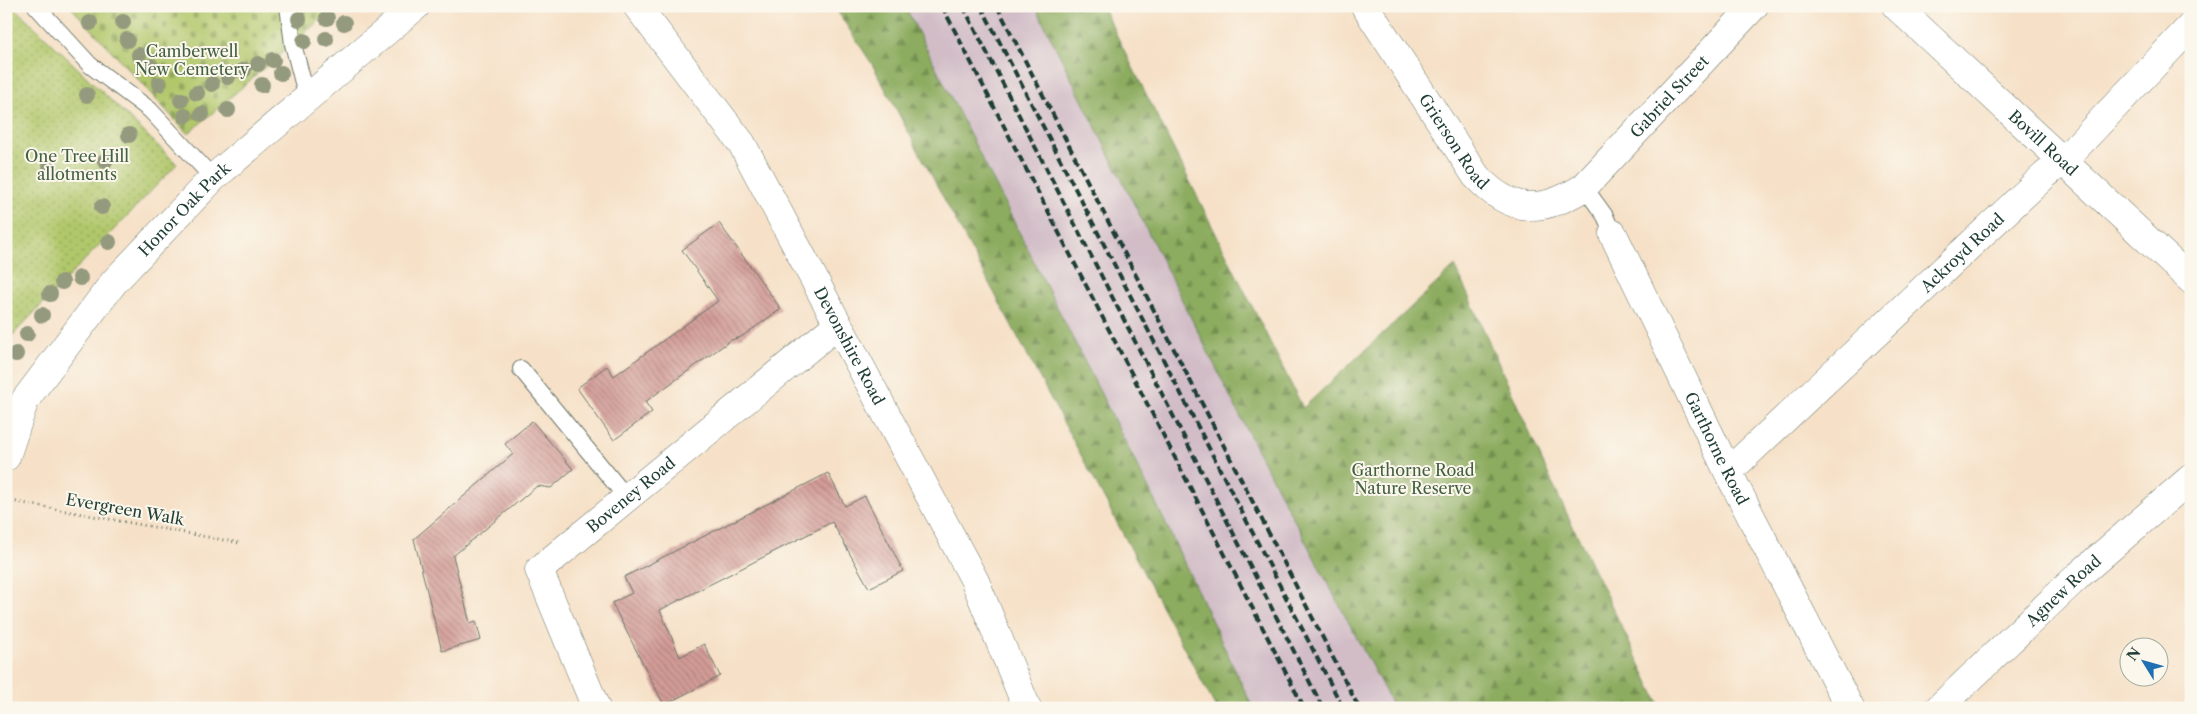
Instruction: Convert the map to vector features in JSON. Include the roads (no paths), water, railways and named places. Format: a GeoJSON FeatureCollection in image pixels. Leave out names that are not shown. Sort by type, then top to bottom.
{"type":"FeatureCollection","features":[{"type":"Feature","properties":{"kind":"street","name":"Honor Oak Park"},"geometry":{"type":"LineString","coordinates":[[6,457],[24,400],[114,282],[213,178],[416,6]]}},
{"type":"Feature","properties":{"kind":"street","name":"Devonshire Road"},"geometry":{"type":"LineString","coordinates":[[637,6],[742,144],[837,326],[975,581],[1027,708]]}},
{"type":"Feature","properties":{"kind":"street","name":"Grierson Road"},"geometry":{"type":"LineString","coordinates":[[1365,6],[1476,176],[1489,190],[1508,201],[1525,206],[1542,206],[1563,200],[1584,187]]}},
{"type":"Feature","properties":{"kind":"street","name":"Bovill Road"},"geometry":{"type":"LineString","coordinates":[[1896,6],[2191,280]]}},
{"type":"Feature","properties":{"kind":"street","name":"Gabriel Street"},"geometry":{"type":"LineString","coordinates":[[1584,187],[1752,7]]}},
{"type":"Feature","properties":{"kind":"street","name":"Ackroyd Road"},"geometry":{"type":"LineString","coordinates":[[1728,472],[2045,175],[2063,161],[2191,26]]}},
{"type":"Feature","properties":{"kind":"street","name":"Garthorne Road"},"geometry":{"type":"LineString","coordinates":[[1613,234],[1728,472],[1850,708]]}},
{"type":"Feature","properties":{"kind":"street","name":"Boveney Road"},"geometry":{"type":"LineString","coordinates":[[596,708],[539,570],[837,326]]}},
{"type":"Feature","properties":{"kind":"street","name":"Agnew Road"},"geometry":{"type":"LineString","coordinates":[[1939,708],[2080,575],[2191,478]]}},
{"type":"Feature","properties":{"kind":"lane"},"geometry":{"type":"LineString","coordinates":[[36,6],[90,65],[150,110],[213,178]]}},
{"type":"Feature","properties":{"kind":"lane"},"geometry":{"type":"LineString","coordinates":[[288,6],[293,44],[308,98]]}},
{"type":"Feature","properties":{"kind":"lane","name":"Garthorne Road"},"geometry":{"type":"LineString","coordinates":[[1584,187],[1605,216],[1613,234]]}},
{"type":"Feature","properties":{"kind":"lane"},"geometry":{"type":"LineString","coordinates":[[521,369],[627,498]]}},
{"type":"Feature","properties":{"kind":"railway"},"geometry":{"type":"LineString","coordinates":[[942,6],[1304,708]]}},
{"type":"Feature","properties":{"kind":"railway"},"geometry":{"type":"LineString","coordinates":[[963,6],[1323,708]]}},
{"type":"Feature","properties":{"kind":"railway"},"geometry":{"type":"LineString","coordinates":[[981,6],[1343,708]]}},
{"type":"Feature","properties":{"kind":"railway"},"geometry":{"type":"LineString","coordinates":[[997,6],[1359,708]]}},
{"type":"Feature","properties":{"kind":"park label","name":"Camberwell New Cemetery"},"geometry":{"type":"Point","coordinates":[192,60]}},
{"type":"Feature","properties":{"kind":"park label","name":"One Tree Hill allotments"},"geometry":{"type":"Point","coordinates":[77,165]}},
{"type":"Feature","properties":{"kind":"park label","name":"Garthorne Road Nature Reserve"},"geometry":{"type":"Point","coordinates":[1413,479]}}]}
